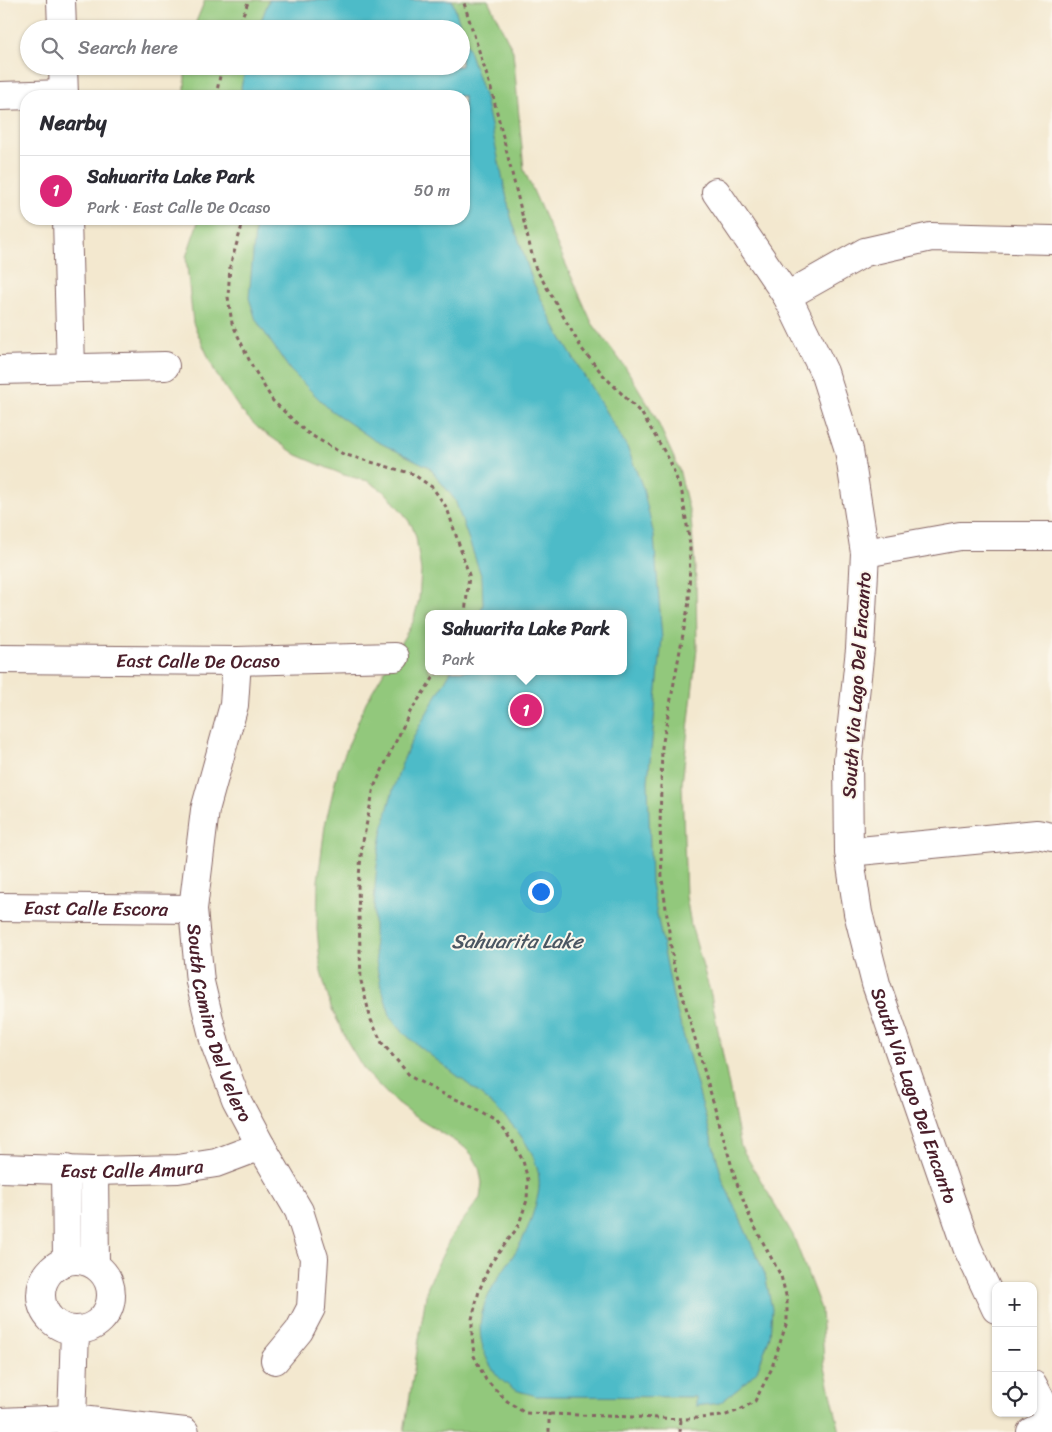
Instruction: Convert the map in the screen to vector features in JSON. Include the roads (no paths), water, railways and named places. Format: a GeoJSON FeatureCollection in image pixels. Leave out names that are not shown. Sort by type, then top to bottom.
{"type":"FeatureCollection","features":[{"type":"Feature","properties":{"kind":"street"},"geometry":{"type":"LineString","coordinates":[[61,0],[62,20]]}},
{"type":"Feature","properties":{"kind":"street"},"geometry":{"type":"LineString","coordinates":[[63,75],[64,90]]}},
{"type":"Feature","properties":{"kind":"street"},"geometry":{"type":"LineString","coordinates":[[0,96],[20,96]]}},
{"type":"Feature","properties":{"kind":"street","name":"South Via Lago Del Encanto"},"geometry":{"type":"LineString","coordinates":[[716,192],[787,296],[824,372],[849,450],[865,553],[860,649],[848,760],[849,852],[858,913],[876,984],[967,1247],[992,1300]]}},
{"type":"Feature","properties":{"kind":"street"},"geometry":{"type":"LineString","coordinates":[[67,225],[72,368]]}},
{"type":"Feature","properties":{"kind":"street"},"geometry":{"type":"LineString","coordinates":[[787,296],[865,252],[931,237],[1052,240]]}},
{"type":"Feature","properties":{"kind":"street"},"geometry":{"type":"LineString","coordinates":[[0,370],[165,366]]}},
{"type":"Feature","properties":{"kind":"street"},"geometry":{"type":"LineString","coordinates":[[865,553],[960,536],[1052,536]]}},
{"type":"Feature","properties":{"kind":"street","name":"East Calle De Ocaso"},"geometry":{"type":"LineString","coordinates":[[0,659],[237,661],[395,658]]}},
{"type":"Feature","properties":{"kind":"street","name":"South Camino Del Velero"},"geometry":{"type":"LineString","coordinates":[[237,661],[234,705],[205,810],[193,909],[200,982],[215,1044],[236,1099],[299,1211],[314,1258],[311,1308],[299,1331],[275,1360]]}},
{"type":"Feature","properties":{"kind":"street"},"geometry":{"type":"LineString","coordinates":[[849,852],[1037,834],[1052,837]]}},
{"type":"Feature","properties":{"kind":"street","name":"East Calle Escora"},"geometry":{"type":"LineString","coordinates":[[0,907],[193,909]]}},
{"type":"Feature","properties":{"kind":"street","name":"East Calle Amura"},"geometry":{"type":"LineString","coordinates":[[0,1168],[94,1171],[178,1169],[216,1162],[261,1146]]}},
{"type":"Feature","properties":{"kind":"street"},"geometry":{"type":"LineString","coordinates":[[66,1169],[67,1261]]}},
{"type":"Feature","properties":{"kind":"street"},"geometry":{"type":"LineString","coordinates":[[94,1171],[95,1265]]}},
{"type":"Feature","properties":{"kind":"street"},"geometry":{"type":"LineString","coordinates":[[79,1260],[95,1265],[108,1279],[112,1291],[111,1303],[106,1314],[98,1323],[87,1329],[75,1331],[64,1329],[54,1323],[46,1314],[42,1304],[43,1282],[49,1272],[57,1265],[67,1261],[79,1260]]}},
{"type":"Feature","properties":{"kind":"street"},"geometry":{"type":"LineString","coordinates":[[72,1419],[75,1331]]}},
{"type":"Feature","properties":{"kind":"street"},"geometry":{"type":"LineString","coordinates":[[1031,1432],[1052,1421],[1037,1393]]}},
{"type":"Feature","properties":{"kind":"street"},"geometry":{"type":"LineString","coordinates":[[0,1422],[72,1419],[185,1432]]}},
{"type":"Feature","properties":{"kind":"water","name":"Sahuarita Lake"},"geometry":{"type":"Polygon","coordinates":[[[269,0],[452,0],[459,20],[261,20],[269,0]]]}},
{"type":"Feature","properties":{"kind":"water","name":"Sahuarita Lake"},"geometry":{"type":"Polygon","coordinates":[[[470,53],[485,98],[511,217],[533,282],[557,331],[627,447],[643,488],[654,536],[662,639],[648,781],[651,883],[673,997],[723,1181],[765,1274],[772,1309],[770,1336],[757,1371],[720,1403],[696,1406],[696,1397],[536,1396],[514,1389],[496,1373],[489,1364],[485,1353],[480,1331],[481,1320],[486,1301],[522,1240],[534,1211],[538,1195],[538,1174],[532,1153],[503,1115],[484,1097],[413,1041],[398,1026],[390,1015],[376,964],[375,885],[380,843],[389,802],[408,750],[449,675],[627,675],[627,610],[481,610],[483,604],[482,578],[455,500],[429,467],[374,440],[329,409],[290,370],[256,320],[249,298],[255,225],[470,225],[470,90],[242,90],[244,75],[470,75],[470,53]]]}},
{"type":"Feature","properties":{"kind":"place","name":"Sahuarita Lake Park"},"geometry":{"type":"Point","coordinates":[526,710]}}]}
